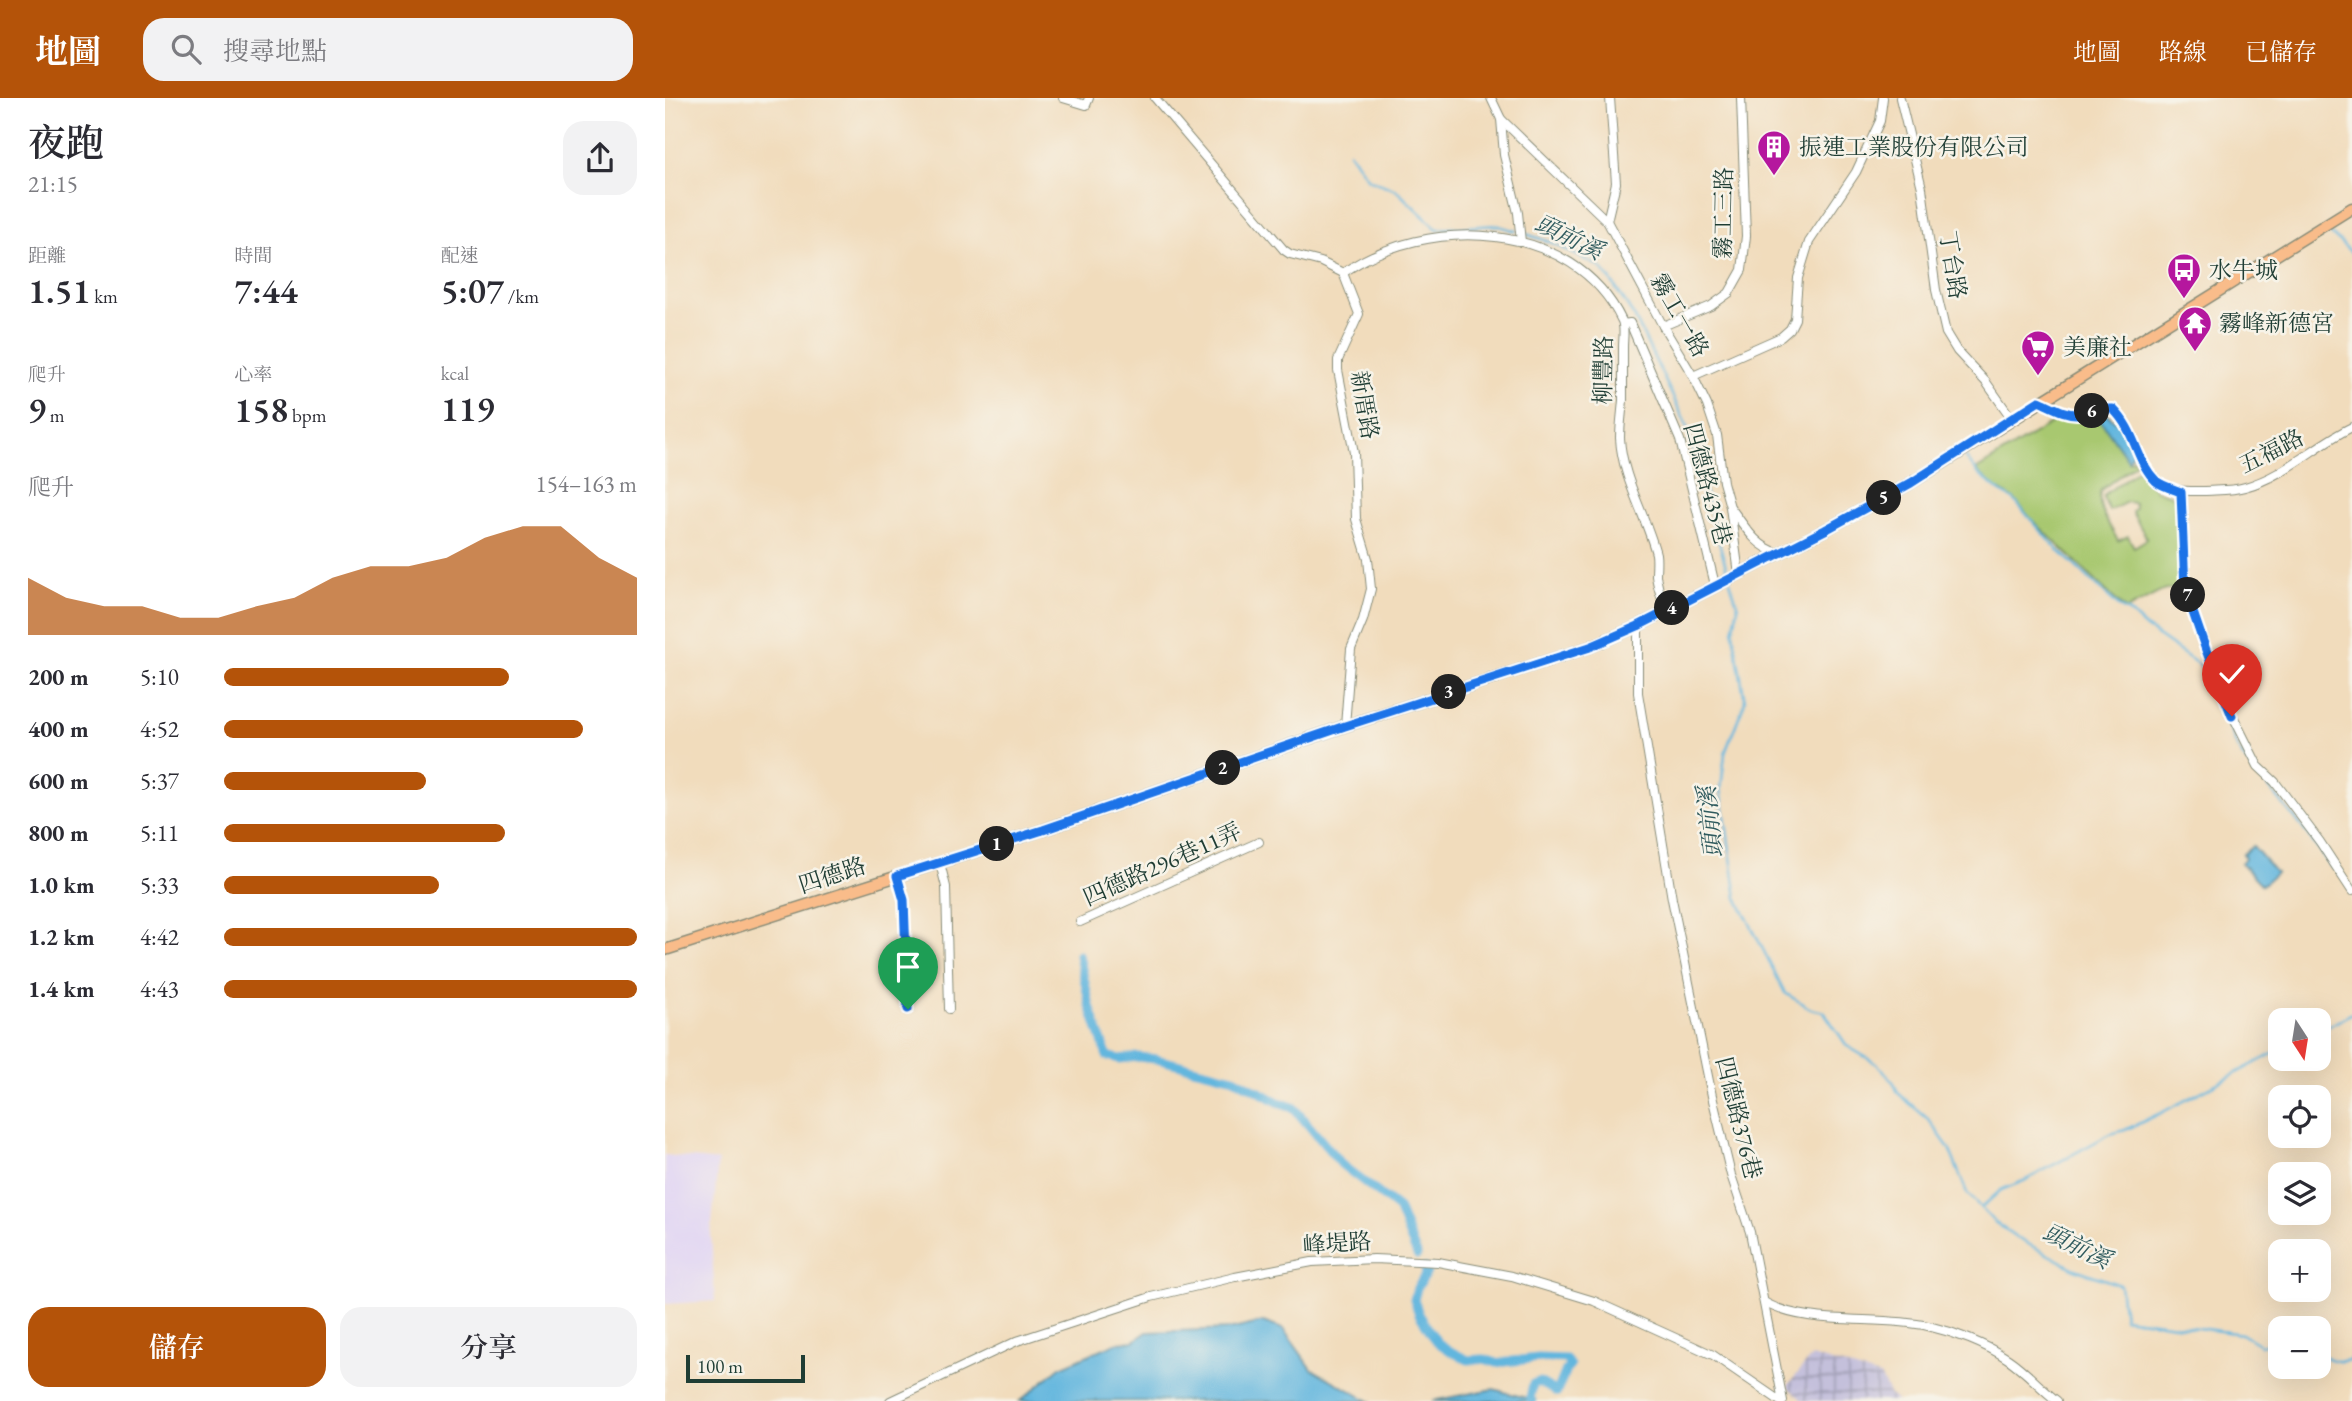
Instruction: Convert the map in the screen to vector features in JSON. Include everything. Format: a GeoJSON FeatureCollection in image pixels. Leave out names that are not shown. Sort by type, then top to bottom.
{"type":"FeatureCollection","features":[{"type":"Feature","properties":{"kind":"main road"},"geometry":{"type":"LineString","coordinates":[[1737,575],[1911,483],[2352,208]]}},
{"type":"Feature","properties":{"kind":"main road","name":"四德路"},"geometry":{"type":"LineString","coordinates":[[665,950],[1043,830],[1345,726],[1590,647],[1638,626],[1737,575]]}},
{"type":"Feature","properties":{"kind":"street"},"geometry":{"type":"LineString","coordinates":[[1063,98],[1086,105],[1089,98]]}},
{"type":"Feature","properties":{"kind":"street"},"geometry":{"type":"LineString","coordinates":[[1155,98],[1284,250],[1321,262],[1343,273]]}},
{"type":"Feature","properties":{"kind":"street"},"geometry":{"type":"LineString","coordinates":[[1491,98],[1501,119],[1504,155],[1518,213],[1521,242]]}},
{"type":"Feature","properties":{"kind":"street"},"geometry":{"type":"LineString","coordinates":[[1607,221],[1616,183],[1610,98]]}},
{"type":"Feature","properties":{"kind":"street","name":"霧工三路"},"geometry":{"type":"LineString","coordinates":[[1663,326],[1711,306],[1729,293],[1742,270],[1746,236],[1741,98]]}},
{"type":"Feature","properties":{"kind":"street"},"geometry":{"type":"LineString","coordinates":[[1693,376],[1781,337],[1790,329],[1795,319],[1798,278],[1809,242],[1856,172],[1880,121],[1884,98]]}},
{"type":"Feature","properties":{"kind":"street","name":"丁台路"},"geometry":{"type":"LineString","coordinates":[[1900,98],[1921,188],[1936,290],[1946,333],[1957,351],[1986,382],[2012,419]]}},
{"type":"Feature","properties":{"kind":"street","name":"霧工一路"},"geometry":{"type":"LineString","coordinates":[[1501,119],[1607,221],[1693,376],[1717,435],[1723,482],[1730,507],[1737,575]]}},
{"type":"Feature","properties":{"kind":"street","name":"柳豐路"},"geometry":{"type":"LineString","coordinates":[[1343,273],[1381,252],[1405,245],[1478,235],[1521,242],[1565,258],[1582,270],[1602,292],[1623,324],[1620,439],[1629,479],[1656,557],[1657,577],[1666,611]]}},
{"type":"Feature","properties":{"kind":"street","name":"新厝路"},"geometry":{"type":"LineString","coordinates":[[1343,273],[1359,314],[1338,360],[1338,370],[1354,453],[1356,519],[1369,559],[1371,589],[1363,620],[1351,649],[1345,726]]}},
{"type":"Feature","properties":{"kind":"street","name":"四德路435巷"},"geometry":{"type":"LineString","coordinates":[[1623,324],[1630,323],[1680,440],[1718,584]]}},
{"type":"Feature","properties":{"kind":"street"},"geometry":{"type":"LineString","coordinates":[[2039,401],[2077,414],[2102,408],[2113,409],[2121,416],[2133,436],[2144,467],[2157,483],[2181,492],[2185,589],[2232,716],[2258,766],[2275,782],[2320,842],[2352,891]]}},
{"type":"Feature","properties":{"kind":"street","name":"五福路"},"geometry":{"type":"LineString","coordinates":[[2181,492],[2242,488],[2264,481],[2352,427]]}},
{"type":"Feature","properties":{"kind":"street"},"geometry":{"type":"LineString","coordinates":[[1730,507],[1748,532],[1765,549],[1779,553]]}},
{"type":"Feature","properties":{"kind":"street","name":"四德路376巷"},"geometry":{"type":"LineString","coordinates":[[1638,626],[1638,694],[1672,899],[1712,1096],[1731,1175],[1751,1232],[1781,1401]]}},
{"type":"Feature","properties":{"kind":"street","name":"四德路296巷11弄"},"geometry":{"type":"LineString","coordinates":[[1080,922],[1259,842]]}},
{"type":"Feature","properties":{"kind":"street"},"geometry":{"type":"LineString","coordinates":[[940,863],[946,887],[949,1009]]}},
{"type":"Feature","properties":{"kind":"street"},"geometry":{"type":"LineString","coordinates":[[897,876],[904,900],[908,1009]]}},
{"type":"Feature","properties":{"kind":"street","name":"峰堤路"},"geometry":{"type":"LineString","coordinates":[[890,1401],[1017,1341],[1151,1297],[1312,1262],[1374,1259],[1438,1262],[1512,1276],[1594,1301],[1713,1355],[1781,1401]]}},
{"type":"Feature","properties":{"kind":"street"},"geometry":{"type":"LineString","coordinates":[[1764,1302],[1783,1312],[1889,1320],[1947,1331],[2007,1358],[2057,1401]]}},
{"type":"Feature","properties":{"kind":"shaded area"},"geometry":{"type":"Polygon","coordinates":[[[665,1155],[718,1161],[711,1234],[715,1301],[665,1304],[665,1155]]]}},
{"type":"Feature","properties":{"kind":"shaded area"},"geometry":{"type":"Polygon","coordinates":[[[1812,1356],[1880,1376],[1890,1395],[1898,1401],[1803,1401],[1787,1386],[1812,1356]]]}},
{"type":"Feature","properties":{"kind":"green space"},"geometry":{"type":"Polygon","coordinates":[[[2095,412],[2129,461],[2133,459],[2136,463],[2101,490],[2099,496],[2101,509],[2118,541],[2128,536],[2134,547],[2147,539],[2132,512],[2134,503],[2127,502],[2109,511],[2103,498],[2140,468],[2155,490],[2172,495],[2177,501],[2179,587],[2162,591],[2126,610],[2032,520],[2013,498],[1998,490],[1976,470],[2063,416],[2072,418],[2095,412]]]}},
{"type":"Feature","properties":{"kind":"water"},"geometry":{"type":"Polygon","coordinates":[[[2101,411],[2114,419],[2130,439],[2132,454],[2128,460],[2095,412],[2101,411]]]}},
{"type":"Feature","properties":{"kind":"water"},"geometry":{"type":"Polygon","coordinates":[[[2253,846],[2276,873],[2262,885],[2241,863],[2245,858],[2243,854],[2253,846]]]}},
{"type":"Feature","properties":{"kind":"water"},"geometry":{"type":"Polygon","coordinates":[[[1263,1322],[1283,1329],[1312,1369],[1369,1401],[1020,1401],[1060,1367],[1116,1343],[1134,1341],[1147,1332],[1233,1329],[1263,1322]]]}},
{"type":"Feature","properties":{"kind":"water"},"geometry":{"type":"Polygon","coordinates":[[[1493,1389],[1537,1401],[1432,1401],[1493,1389]]]}},
{"type":"Feature","properties":{"kind":"waterway","name":"頭前溪"},"geometry":{"type":"LineString","coordinates":[[1349,152],[1368,179],[1396,190],[1437,229],[1496,225],[1516,231]]}},
{"type":"Feature","properties":{"kind":"waterway","name":"頭前溪"},"geometry":{"type":"LineString","coordinates":[[1523,233],[1550,242],[1600,267],[1635,318],[1686,424],[1728,574]]}},
{"type":"Feature","properties":{"kind":"waterway"},"geometry":{"type":"LineString","coordinates":[[2331,234],[2352,253]]}},
{"type":"Feature","properties":{"kind":"waterway"},"geometry":{"type":"LineString","coordinates":[[1966,458],[1978,473],[2000,492],[2013,499],[2058,550],[2122,609],[2205,669],[2238,749],[2332,868]]}},
{"type":"Feature","properties":{"kind":"waterway","name":"頭前溪"},"geometry":{"type":"LineString","coordinates":[[1730,581],[1738,607],[1733,632],[1745,701],[1725,753],[1721,789],[1737,898],[1785,993],[1811,1009],[1824,1012],[1847,1046],[1877,1064],[1894,1083],[1898,1093],[1929,1120],[1949,1148],[1967,1193],[1993,1221],[2019,1239],[2075,1269],[2120,1285],[2124,1318],[2242,1334],[2260,1345],[2268,1343]]}},
{"type":"Feature","properties":{"kind":"waterway"},"geometry":{"type":"LineString","coordinates":[[1079,955],[1090,1006],[1107,1056],[1119,1059],[1156,1059],[1234,1078],[1278,1102],[1293,1107],[1342,1165],[1398,1208],[1417,1255]]}},
{"type":"Feature","properties":{"kind":"waterway"},"geometry":{"type":"LineString","coordinates":[[2331,1025],[2352,1013]]}},
{"type":"Feature","properties":{"kind":"waterway"},"geometry":{"type":"LineString","coordinates":[[1981,1208],[2001,1190],[2026,1180],[2110,1134],[2161,1113],[2268,1056]]}},
{"type":"Feature","properties":{"kind":"waterway"},"geometry":{"type":"LineString","coordinates":[[1425,1268],[1427,1272],[1417,1288],[1414,1300],[1419,1314],[1437,1342],[1452,1352],[1468,1360],[1484,1359],[1497,1363],[1538,1358],[1566,1359],[1570,1366],[1557,1392],[1539,1382],[1533,1384],[1530,1398],[1532,1401]]}},
{"type":"Feature","properties":{"kind":"waterway","name":"頭前溪"},"geometry":{"type":"LineString","coordinates":[[2331,1359],[2343,1361],[2352,1359]]}},
{"type":"Feature","properties":{"kind":"place","name":"振連工業股份有限公司"},"geometry":{"type":"Point","coordinates":[1774,177]}},
{"type":"Feature","properties":{"kind":"place","name":"水牛城"},"geometry":{"type":"Point","coordinates":[2184,300]}},
{"type":"Feature","properties":{"kind":"place","name":"霧峰新德宮"},"geometry":{"type":"Point","coordinates":[2195,353]}},
{"type":"Feature","properties":{"kind":"place","name":"美廉社"},"geometry":{"type":"Point","coordinates":[2038,377]}},
{"type":"Feature","properties":{"kind":"route"},"geometry":{"type":"LineString","coordinates":[[908,1009],[904,900],[897,876],[1043,830],[1345,726],[1590,647],[1638,626],[1911,483],[2039,401],[2077,414],[2102,408],[2113,409],[2121,416],[2133,436],[2144,467],[2157,483],[2181,492],[2185,589],[2232,716]]}}]}
